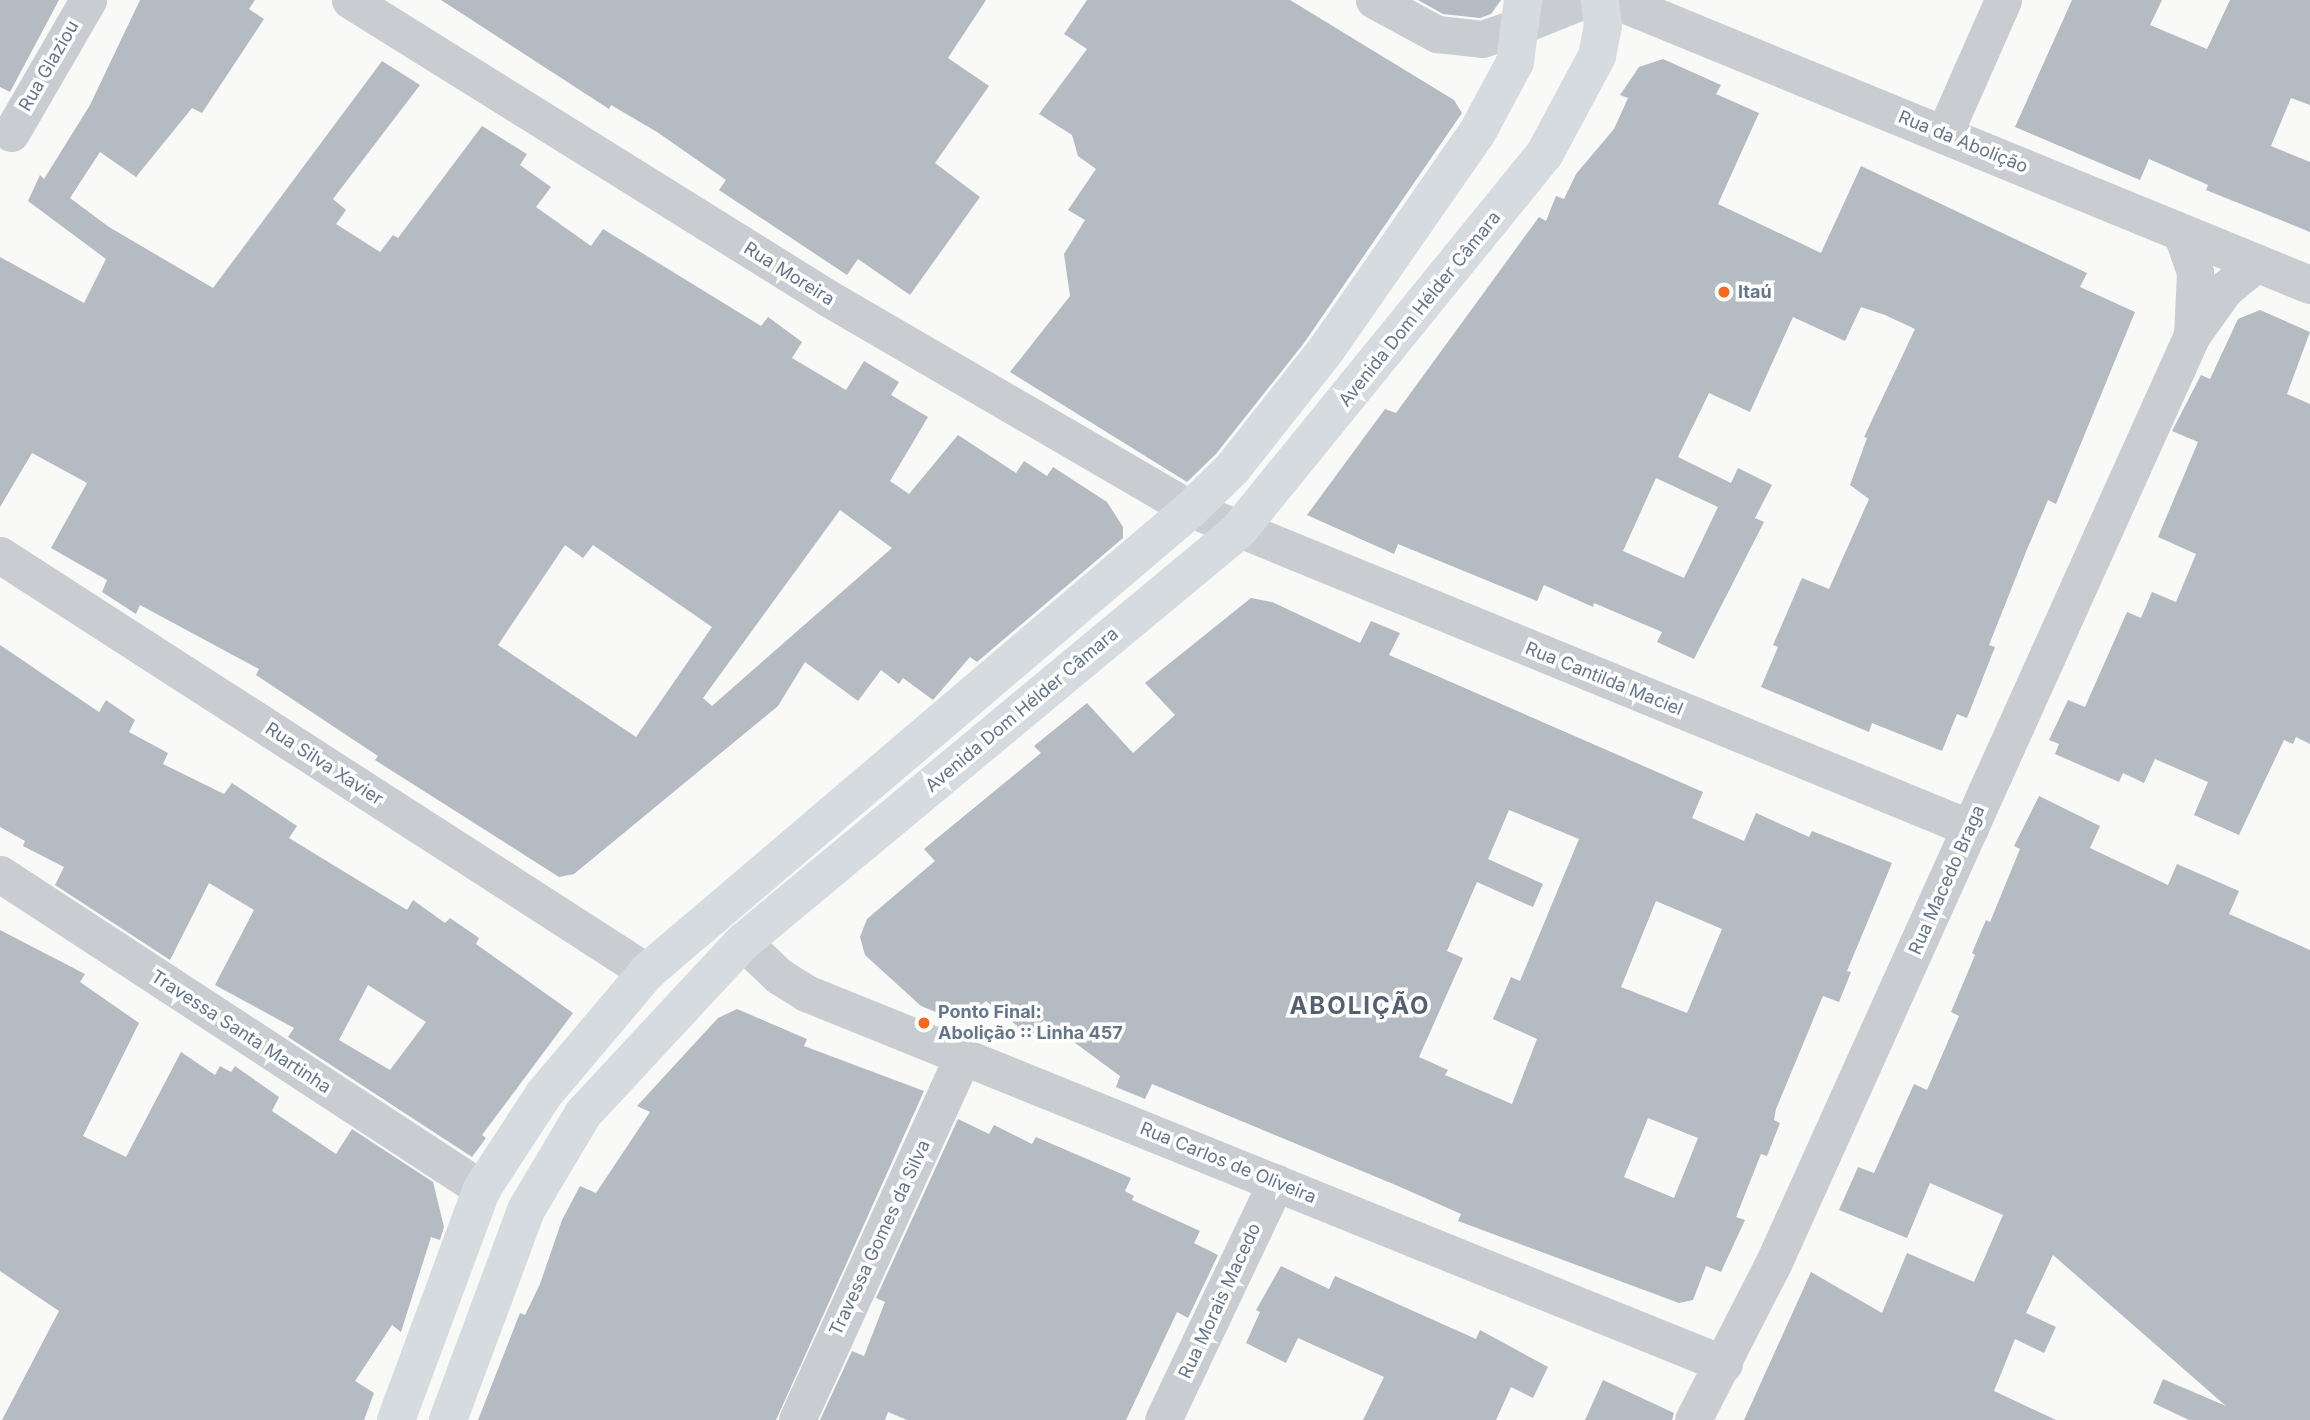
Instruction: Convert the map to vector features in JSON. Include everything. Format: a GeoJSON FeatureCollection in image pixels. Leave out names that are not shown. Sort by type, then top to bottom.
{"type":"FeatureCollection","features":[{"type":"Feature","properties":{"kind":"main road","name":"Avenida Dom Hélder Câmara"},"geometry":{"type":"LineString","coordinates":[[448,1420],[526,1209],[583,1114],[743,942],[1238,531],[1544,155],[1597,56],[1603,26],[1600,0]]}},
{"type":"Feature","properties":{"kind":"main road"},"geometry":{"type":"LineString","coordinates":[[396,1420],[482,1189],[544,1094],[647,972],[1191,509],[1232,469],[1326,350],[1441,188],[1515,62],[1522,13]]}},
{"type":"Feature","properties":{"kind":"street","name":"Rua Glaziou"},"geometry":{"type":"LineString","coordinates":[[10,133],[88,0]]}},
{"type":"Feature","properties":{"kind":"street","name":"Rua Moreira"},"geometry":{"type":"LineString","coordinates":[[350,0],[828,298],[1191,509],[1238,531]]}},
{"type":"Feature","properties":{"kind":"street"},"geometry":{"type":"LineString","coordinates":[[1374,0],[1437,34],[1462,38],[1500,36],[1522,13],[1584,0]]}},
{"type":"Feature","properties":{"kind":"street","name":"Rua da Abolição"},"geometry":{"type":"LineString","coordinates":[[1614,0],[2310,285]]}},
{"type":"Feature","properties":{"kind":"street"},"geometry":{"type":"LineString","coordinates":[[1944,134],[2003,0]]}},
{"type":"Feature","properties":{"kind":"street","name":"Rua Macedo Braga"},"geometry":{"type":"LineString","coordinates":[[2181,232],[2195,272],[2192,335]]}},
{"type":"Feature","properties":{"kind":"street","name":"Rua Macedo Braga"},"geometry":{"type":"LineString","coordinates":[[1693,1420],[1724,1364],[2192,335],[2225,289],[2257,263]]}},
{"type":"Feature","properties":{"kind":"street","name":"Rua Cantilda Maciel"},"geometry":{"type":"LineString","coordinates":[[1238,531],[1970,828]]}},
{"type":"Feature","properties":{"kind":"street","name":"Rua Silva Xavier"},"geometry":{"type":"LineString","coordinates":[[0,555],[647,972]]}},
{"type":"Feature","properties":{"kind":"street","name":"Travessa Santa Martinha"},"geometry":{"type":"LineString","coordinates":[[0,874],[482,1189]]}},
{"type":"Feature","properties":{"kind":"street","name":"Rua Carlos de Oliveira"},"geometry":{"type":"LineString","coordinates":[[743,942],[779,976],[806,993],[1724,1364]]}},
{"type":"Feature","properties":{"kind":"street","name":"Travessa Gomes da Silva"},"geometry":{"type":"LineString","coordinates":[[797,1420],[963,1056]]}},
{"type":"Feature","properties":{"kind":"street","name":"Rua Morais Macedo"},"geometry":{"type":"LineString","coordinates":[[1163,1420],[1276,1182]]}},
{"type":"Feature","properties":{"kind":"building"},"geometry":{"type":"Polygon","coordinates":[[[0,0],[59,0],[10,92],[0,87],[0,0]]]}},
{"type":"Feature","properties":{"kind":"building"},"geometry":{"type":"Polygon","coordinates":[[[140,0],[255,0],[249,9],[264,19],[202,113],[192,108],[136,177],[100,152],[70,198],[109,227],[213,288],[382,61],[420,85],[333,199],[346,210],[336,224],[380,252],[393,235],[398,238],[482,126],[527,154],[520,165],[551,187],[536,207],[591,246],[603,229],[761,326],[768,317],[802,342],[792,358],[846,390],[864,361],[899,382],[891,395],[928,417],[890,481],[909,494],[958,435],[1016,473],[1024,461],[1047,476],[1053,467],[1107,502],[1123,527],[1123,538],[977,662],[970,657],[933,700],[903,678],[899,684],[881,670],[858,701],[805,662],[778,706],[574,874],[559,877],[375,760],[378,756],[256,675],[259,669],[140,605],[136,614],[102,592],[107,580],[51,548],[87,483],[32,453],[0,507],[0,257],[84,303],[106,259],[28,201],[40,175],[44,179],[90,105],[140,0]],[[840,510],[703,698],[712,706],[892,548],[840,510]],[[565,545],[498,645],[636,737],[712,627],[593,545],[583,558],[565,545]]]}},
{"type":"Feature","properties":{"kind":"building"},"geometry":{"type":"Polygon","coordinates":[[[441,0],[986,0],[948,58],[989,86],[935,163],[980,197],[910,295],[858,259],[847,275],[719,190],[726,180],[657,132],[611,105],[609,109],[441,0]]]}},
{"type":"Feature","properties":{"kind":"building"},"geometry":{"type":"Polygon","coordinates":[[[1087,0],[1290,0],[1454,100],[1462,113],[1304,343],[1216,454],[1187,482],[1010,372],[1070,296],[1064,254],[1085,220],[1068,210],[1096,169],[1078,156],[1072,135],[1039,114],[1087,49],[1064,34],[1087,0]]]}},
{"type":"Feature","properties":{"kind":"building"},"geometry":{"type":"Polygon","coordinates":[[[1418,0],[1501,0],[1491,14],[1480,18],[1443,14],[1418,0]]]}},
{"type":"Feature","properties":{"kind":"building"},"geometry":{"type":"Polygon","coordinates":[[[2072,0],[2162,0],[2150,25],[2207,49],[2230,0],[2310,0],[2310,105],[2291,98],[2271,146],[2310,162],[2310,232],[2206,190],[2208,185],[2149,159],[2140,180],[2015,127],[2072,0]]]}},
{"type":"Feature","properties":{"kind":"building"},"geometry":{"type":"Polygon","coordinates":[[[1663,59],[1721,85],[1716,94],[1759,113],[1718,204],[1821,253],[1861,166],[2087,273],[2080,287],[2135,312],[2056,504],[2048,500],[2026,552],[1989,645],[1995,647],[1967,718],[1957,714],[1942,751],[1872,723],[1869,732],[1761,687],[1778,647],[1773,645],[1802,578],[1829,589],[1869,499],[1850,485],[1867,438],[1864,437],[1915,329],[1885,315],[1861,307],[1845,341],[1793,317],[1750,412],[1709,393],[1678,457],[1731,483],[1738,468],[1772,485],[1755,518],[1764,522],[1694,659],[1657,642],[1662,632],[1594,603],[1593,607],[1544,585],[1537,601],[1398,544],[1394,554],[1307,515],[1385,409],[1396,413],[1539,217],[1546,221],[1556,196],[1564,199],[1576,174],[1614,129],[1628,98],[1620,95],[1639,67],[1663,59]],[[1656,478],[1623,551],[1684,578],[1718,507],[1656,478]]]}},
{"type":"Feature","properties":{"kind":"building"},"geometry":{"type":"Polygon","coordinates":[[[2260,310],[2310,332],[2287,394],[2310,404],[2310,744],[2296,737],[2293,744],[2284,740],[2239,835],[2194,815],[2208,782],[2155,759],[2144,783],[2123,773],[2119,782],[2055,754],[2059,744],[2049,740],[2068,700],[2085,707],[2127,612],[2141,618],[2152,592],[2176,602],[2196,554],[2158,537],[2198,442],[2172,431],[2201,375],[2210,379],[2238,319],[2260,310]]]}},
{"type":"Feature","properties":{"kind":"building"},"geometry":{"type":"Polygon","coordinates":[[[1251,598],[1272,602],[1360,643],[1371,621],[1400,633],[1389,655],[1703,792],[1692,818],[1744,841],[1756,813],[1809,837],[1812,831],[1892,863],[1847,971],[1851,972],[1839,1002],[1823,996],[1776,1109],[1774,1120],[1780,1123],[1767,1156],[1761,1154],[1736,1217],[1745,1220],[1721,1272],[1706,1266],[1693,1300],[1679,1303],[1458,1221],[1461,1214],[1152,1084],[1145,1099],[1116,1087],[1120,1076],[1044,1020],[1031,1037],[986,1001],[960,1022],[921,1006],[865,955],[860,937],[867,919],[935,861],[924,849],[1041,753],[1034,746],[1087,703],[1133,753],[1175,715],[1145,683],[1251,598]],[[1509,810],[1488,859],[1543,884],[1533,907],[1477,882],[1447,951],[1463,958],[1419,1057],[1448,1070],[1445,1075],[1512,1104],[1537,1039],[1493,1019],[1511,977],[1520,981],[1579,839],[1509,810]],[[1656,901],[1621,987],[1687,1013],[1722,929],[1656,901]],[[1648,1118],[1624,1177],[1674,1198],[1698,1138],[1648,1118]]]}},
{"type":"Feature","properties":{"kind":"building"},"geometry":{"type":"Polygon","coordinates":[[[0,645],[99,712],[106,700],[135,720],[129,732],[168,753],[163,764],[224,794],[232,783],[297,826],[289,838],[407,910],[413,900],[445,923],[450,918],[479,938],[476,944],[573,1013],[482,1135],[486,1138],[472,1157],[288,1037],[294,1028],[215,985],[254,910],[209,883],[170,960],[55,885],[64,867],[23,846],[25,841],[0,827],[0,645]],[[368,985],[339,1040],[390,1070],[426,1022],[368,985]]]}},
{"type":"Feature","properties":{"kind":"building"},"geometry":{"type":"Polygon","coordinates":[[[2039,796],[2100,826],[2090,848],[2168,885],[2177,864],[2239,891],[2229,914],[2310,950],[2310,1420],[2189,1420],[2153,1403],[2163,1379],[2226,1406],[2053,1255],[2026,1313],[2056,1327],[2044,1353],[2015,1339],[1994,1391],[2056,1420],[1744,1420],[1811,1272],[1882,1313],[1907,1253],[1974,1282],[2003,1215],[1930,1183],[1907,1238],[1839,1210],[1858,1167],[1874,1173],[1914,1084],[1927,1090],[1959,1016],[1951,1012],[1975,955],[1972,953],[1986,920],[1990,922],[2020,849],[2014,846],[2039,796]]]}},
{"type":"Feature","properties":{"kind":"building"},"geometry":{"type":"Polygon","coordinates":[[[0,930],[85,974],[80,982],[139,1023],[83,1136],[126,1157],[181,1052],[215,1075],[220,1066],[231,1072],[235,1066],[279,1097],[272,1111],[336,1154],[352,1129],[433,1182],[444,1227],[440,1240],[431,1237],[401,1332],[392,1325],[355,1381],[374,1393],[364,1420],[2,1420],[59,1311],[0,1271],[0,930]]]}},
{"type":"Feature","properties":{"kind":"building"},"geometry":{"type":"Polygon","coordinates":[[[737,1009],[807,1039],[804,1046],[924,1091],[776,1420],[478,1420],[520,1313],[525,1315],[540,1284],[562,1220],[580,1186],[596,1193],[650,1112],[637,1106],[718,1018],[737,1009]]]}},
{"type":"Feature","properties":{"kind":"building"},"geometry":{"type":"Polygon","coordinates":[[[958,1119],[989,1134],[994,1125],[1032,1144],[1036,1137],[1131,1178],[1125,1191],[1134,1196],[1132,1200],[1200,1231],[1194,1243],[1218,1255],[1188,1318],[1177,1312],[1126,1420],[907,1420],[888,1412],[885,1420],[820,1420],[852,1351],[864,1356],[885,1302],[876,1298],[958,1119]]]}},
{"type":"Feature","properties":{"kind":"building"},"geometry":{"type":"Polygon","coordinates":[[[1281,1266],[1329,1289],[1335,1276],[1476,1339],[1480,1330],[1548,1367],[1533,1398],[1511,1387],[1496,1420],[1363,1420],[1384,1377],[1298,1338],[1286,1363],[1246,1343],[1260,1312],[1256,1310],[1281,1266]]]}},
{"type":"Feature","properties":{"kind":"building"},"geometry":{"type":"Polygon","coordinates":[[[1603,1380],[1674,1413],[1672,1420],[1585,1420],[1603,1380]]]}},
{"type":"Feature","properties":{"kind":"place","name":"Itaú"},"geometry":{"type":"Point","coordinates":[1724,292]}},
{"type":"Feature","properties":{"kind":"place","name":"Ponto Final: Abolição :: Linha 457"},"geometry":{"type":"Point","coordinates":[924,1023]}},
{"type":"Feature","properties":{"kind":"district","name":"ABOLIÇÃO"},"geometry":{"type":"Point","coordinates":[1360,1006]}}]}
